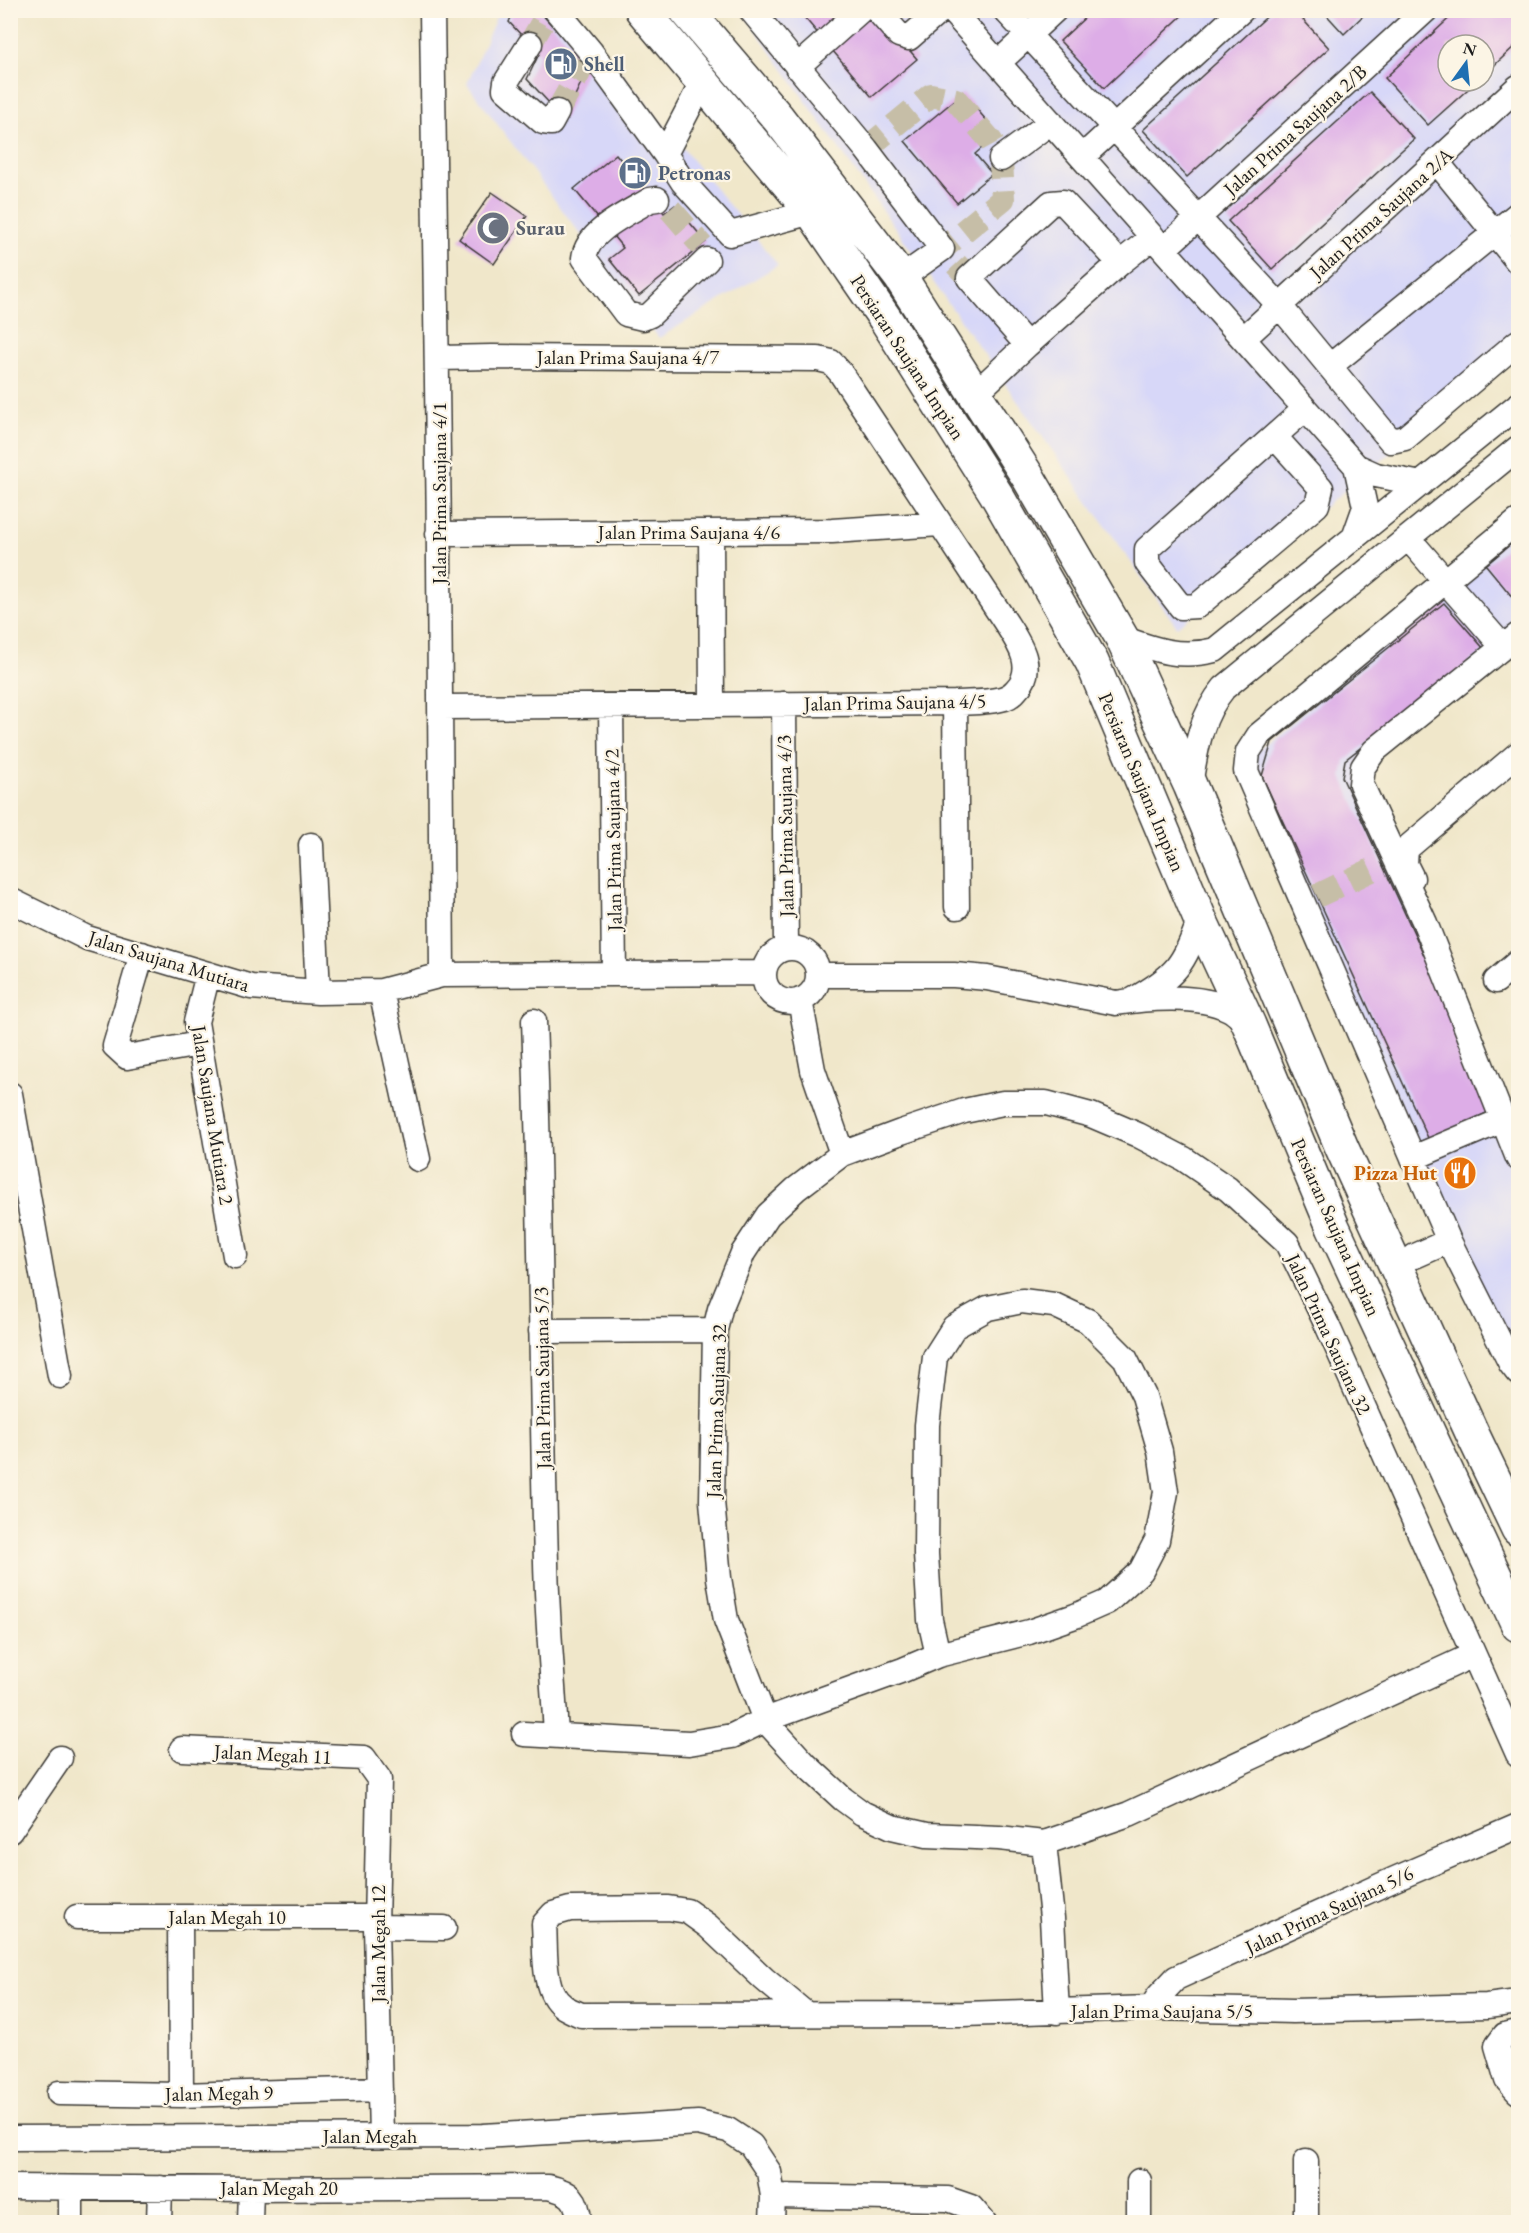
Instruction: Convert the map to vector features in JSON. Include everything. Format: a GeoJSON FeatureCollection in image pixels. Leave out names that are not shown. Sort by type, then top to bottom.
{"type":"FeatureCollection","features":[{"type":"Feature","properties":{"kind":"highway","name":"Persiaran Saujana Impian"},"geometry":{"type":"LineString","coordinates":[[642,10],[812,212],[886,320],[996,494],[1092,662],[1200,919],[1249,1025],[1333,1227],[1518,1625]]}},
{"type":"Feature","properties":{"kind":"highway","name":"Persiaran Saujana Impian"},"geometry":{"type":"LineString","coordinates":[[686,10],[785,127],[902,278],[1028,477],[1122,638],[1190,784],[1342,1148],[1518,1529]]}},
{"type":"Feature","properties":{"kind":"highway"},"geometry":{"type":"LineString","coordinates":[[1342,1148],[1363,1164],[1375,1178],[1415,1256],[1449,1336],[1457,1365],[1460,1407]]}},
{"type":"Feature","properties":{"kind":"street","name":"Jalan Prima Saujana 4/1"},"geometry":{"type":"LineString","coordinates":[[432,10],[439,358],[438,534],[442,975]]}},
{"type":"Feature","properties":{"kind":"street"},"geometry":{"type":"LineString","coordinates":[[751,10],[866,149],[942,249],[902,278]]}},
{"type":"Feature","properties":{"kind":"street"},"geometry":{"type":"LineString","coordinates":[[796,67],[861,10]]}},
{"type":"Feature","properties":{"kind":"street"},"geometry":{"type":"LineString","coordinates":[[877,10],[899,35],[909,38],[941,10]]}},
{"type":"Feature","properties":{"kind":"street"},"geometry":{"type":"LineString","coordinates":[[951,10],[1356,466],[1376,475],[1420,484]]}},
{"type":"Feature","properties":{"kind":"street"},"geometry":{"type":"LineString","coordinates":[[1005,10],[1279,306],[1391,441],[1404,438],[1518,342]]}},
{"type":"Feature","properties":{"kind":"street"},"geometry":{"type":"LineString","coordinates":[[998,63],[1055,10]]}},
{"type":"Feature","properties":{"kind":"street"},"geometry":{"type":"LineString","coordinates":[[1082,157],[1242,10]]}},
{"type":"Feature","properties":{"kind":"street","name":"Jalan Prima Saujana 2/B"},"geometry":{"type":"LineString","coordinates":[[975,394],[1120,263],[1198,218],[1426,10]]}},
{"type":"Feature","properties":{"kind":"street"},"geometry":{"type":"LineString","coordinates":[[550,13],[665,154],[683,182],[730,234]]}},
{"type":"Feature","properties":{"kind":"street"},"geometry":{"type":"LineString","coordinates":[[530,44],[506,82],[505,89],[543,122],[551,123],[557,112]]}},
{"type":"Feature","properties":{"kind":"street"},"geometry":{"type":"LineString","coordinates":[[665,154],[703,81]]}},
{"type":"Feature","properties":{"kind":"street","name":"Jalan Prima Saujana 2/A"},"geometry":{"type":"LineString","coordinates":[[1243,339],[1518,87]]}},
{"type":"Feature","properties":{"kind":"street"},"geometry":{"type":"LineString","coordinates":[[1001,159],[1051,122]]}},
{"type":"Feature","properties":{"kind":"street"},"geometry":{"type":"LineString","coordinates":[[1437,162],[1518,262]]}},
{"type":"Feature","properties":{"kind":"street"},"geometry":{"type":"LineString","coordinates":[[683,182],[663,204],[650,200],[597,234],[589,241],[585,250],[584,258],[626,314],[644,318],[650,315],[704,253],[730,234],[812,212]]}},
{"type":"Feature","properties":{"kind":"street"},"geometry":{"type":"LineString","coordinates":[[1027,345],[969,278],[1052,203],[1063,202],[1120,263]]}},
{"type":"Feature","properties":{"kind":"street"},"geometry":{"type":"LineString","coordinates":[[1330,366],[1518,214]]}},
{"type":"Feature","properties":{"kind":"street","name":"Jalan Prima Saujana 4/7"},"geometry":{"type":"LineString","coordinates":[[439,358],[818,358]]}},
{"type":"Feature","properties":{"kind":"street","name":"Jalan Prima Saujana 4/5"},"geometry":{"type":"LineString","coordinates":[[441,707],[954,703],[1002,699],[1011,695],[1026,675],[1024,656],[1017,640],[840,372],[831,362],[818,358]]}},
{"type":"Feature","properties":{"kind":"street"},"geometry":{"type":"LineString","coordinates":[[1122,638],[1152,649],[1176,654],[1195,655],[1215,650],[1518,405]]}},
{"type":"Feature","properties":{"kind":"street"},"geometry":{"type":"LineString","coordinates":[[1280,443],[1321,488],[1317,505],[1197,606],[1181,607],[1147,563],[1147,549],[1280,443],[1310,414]]}},
{"type":"Feature","properties":{"kind":"street"},"geometry":{"type":"LineString","coordinates":[[1190,784],[1202,722],[1213,701],[1224,688],[1518,448]]}},
{"type":"Feature","properties":{"kind":"street"},"geometry":{"type":"LineString","coordinates":[[1353,539],[1365,507],[1356,466]]}},
{"type":"Feature","properties":{"kind":"street"},"geometry":{"type":"LineString","coordinates":[[1518,521],[1259,735],[1248,752],[1246,771],[1310,900],[1413,1158],[1449,1241],[1511,1364],[1518,1373]]}},
{"type":"Feature","properties":{"kind":"street","name":"Jalan Prima Saujana 4/6"},"geometry":{"type":"LineString","coordinates":[[438,534],[832,531],[940,524]]}},
{"type":"Feature","properties":{"kind":"street"},"geometry":{"type":"LineString","coordinates":[[711,532],[712,705]]}},
{"type":"Feature","properties":{"kind":"street"},"geometry":{"type":"LineString","coordinates":[[1408,538],[1446,581],[1511,641],[1374,751],[1363,767],[1361,784],[1389,862],[1425,923],[1511,1129],[1518,1158]]}},
{"type":"Feature","properties":{"kind":"street"},"geometry":{"type":"LineString","coordinates":[[954,703],[957,907]]}},
{"type":"Feature","properties":{"kind":"street","name":"Jalan Prima Saujana 4/3"},"geometry":{"type":"LineString","coordinates":[[784,705],[786,948]]}},
{"type":"Feature","properties":{"kind":"street","name":"Jalan Prima Saujana 4/2"},"geometry":{"type":"LineString","coordinates":[[611,706],[614,974]]}},
{"type":"Feature","properties":{"kind":"street"},"geometry":{"type":"LineString","coordinates":[[1428,912],[1405,864],[1406,849],[1518,754]]}},
{"type":"Feature","properties":{"kind":"street"},"geometry":{"type":"LineString","coordinates":[[311,845],[318,992]]}},
{"type":"Feature","properties":{"kind":"street","name":"Jalan Saujana Mutiara"},"geometry":{"type":"LineString","coordinates":[[10,900],[87,938],[251,987],[318,992],[381,991],[442,975],[764,973]]}},
{"type":"Feature","properties":{"kind":"street"},"geometry":{"type":"LineString","coordinates":[[1133,1000],[1171,975],[1184,959],[1200,919]]}},
{"type":"Feature","properties":{"kind":"street"},"geometry":{"type":"LineString","coordinates":[[786,948],[798,948],[807,952],[814,959],[819,975],[812,993],[791,1002],[782,1001],[774,996],[764,981],[764,973],[769,958],[775,952],[786,948]]}},
{"type":"Feature","properties":{"kind":"street"},"geometry":{"type":"LineString","coordinates":[[142,954],[115,1046],[127,1057],[199,1044]]}},
{"type":"Feature","properties":{"kind":"street"},"geometry":{"type":"LineString","coordinates":[[1496,981],[1518,962]]}},
{"type":"Feature","properties":{"kind":"street","name":"Jalan Saujana Mutiara 2"},"geometry":{"type":"LineString","coordinates":[[208,974],[196,1022],[235,1256]]}},
{"type":"Feature","properties":{"kind":"street"},"geometry":{"type":"LineString","coordinates":[[819,975],[965,976],[1036,986],[1116,1003],[1133,1000],[1212,1002],[1230,1009],[1249,1025]]}},
{"type":"Feature","properties":{"kind":"street"},"geometry":{"type":"LineString","coordinates":[[381,991],[418,1159]]}},
{"type":"Feature","properties":{"kind":"street"},"geometry":{"type":"LineString","coordinates":[[800,1000],[813,1070],[842,1154]]}},
{"type":"Feature","properties":{"kind":"street","name":"Jalan Prima Saujana 5/3"},"geometry":{"type":"LineString","coordinates":[[534,1021],[539,1142],[539,1254],[546,1565],[556,1735]]}},
{"type":"Feature","properties":{"kind":"street"},"geometry":{"type":"LineString","coordinates":[[10,1094],[60,1376]]}},
{"type":"Feature","properties":{"kind":"street","name":"Jalan Prima Saujana 32"},"geometry":{"type":"LineString","coordinates":[[765,1720],[726,1620],[719,1578],[712,1500],[715,1330],[720,1309],[743,1253],[768,1215],[796,1189],[842,1154],[964,1111],[1003,1103],[1046,1103],[1091,1115],[1138,1135],[1184,1159],[1228,1190],[1287,1243],[1328,1327],[1518,1755]]}},
{"type":"Feature","properties":{"kind":"street"},"geometry":{"type":"LineString","coordinates":[[1413,1158],[1511,1129]]}},
{"type":"Feature","properties":{"kind":"street"},"geometry":{"type":"LineString","coordinates":[[1415,1256],[1449,1241]]}},
{"type":"Feature","properties":{"kind":"street"},"geometry":{"type":"LineString","coordinates":[[524,1734],[688,1743],[732,1736],[765,1720],[938,1655],[1029,1632],[1107,1602],[1141,1571],[1158,1540],[1166,1492],[1160,1451],[1144,1396],[1125,1358],[1088,1321],[1054,1305],[1022,1301],[988,1308],[954,1327],[935,1357],[927,1425],[926,1554],[930,1620],[938,1655]]}},
{"type":"Feature","properties":{"kind":"street"},"geometry":{"type":"LineString","coordinates":[[541,1331],[715,1330]]}},
{"type":"Feature","properties":{"kind":"street"},"geometry":{"type":"LineString","coordinates":[[765,1720],[806,1765],[843,1798],[862,1813],[892,1827],[927,1835],[999,1838],[1044,1843],[1129,1814],[1473,1655]]}},
{"type":"Feature","properties":{"kind":"street","name":"Jalan Megah 11"},"geometry":{"type":"LineString","coordinates":[[182,1749],[364,1758]]}},
{"type":"Feature","properties":{"kind":"street"},"geometry":{"type":"LineString","coordinates":[[10,1830],[60,1758]]}},
{"type":"Feature","properties":{"kind":"street","name":"Jalan Megah 12"},"geometry":{"type":"LineString","coordinates":[[364,1758],[379,1779],[376,1922],[381,2136]]}},
{"type":"Feature","properties":{"kind":"street","name":"Jalan Prima Saujana 5/6"},"geometry":{"type":"LineString","coordinates":[[1151,2008],[1176,1978],[1518,1826]]}},
{"type":"Feature","properties":{"kind":"street"},"geometry":{"type":"LineString","coordinates":[[1044,1843],[1052,1918],[1057,2012]]}},
{"type":"Feature","properties":{"kind":"street","name":"Jalan Prima Saujana 5/5"},"geometry":{"type":"LineString","coordinates":[[806,2014],[764,1979],[708,1926],[687,1911],[668,1908],[570,1909],[553,1914],[544,1924],[547,1975],[551,1991],[562,2006],[581,2014],[806,2014],[1057,2012],[1151,2008],[1293,2011],[1487,2006],[1518,2002]]}},
{"type":"Feature","properties":{"kind":"street","name":"Jalan Megah 10"},"geometry":{"type":"LineString","coordinates":[[77,1917],[376,1922],[444,1928]]}},
{"type":"Feature","properties":{"kind":"street"},"geometry":{"type":"LineString","coordinates":[[180,1917],[181,2095]]}},
{"type":"Feature","properties":{"kind":"street"},"geometry":{"type":"LineString","coordinates":[[1518,2032],[1505,2035],[1497,2046],[1507,2080],[1518,2092]]}},
{"type":"Feature","properties":{"kind":"street","name":"Jalan Megah 9"},"geometry":{"type":"LineString","coordinates":[[59,2093],[181,2095],[380,2089]]}},
{"type":"Feature","properties":{"kind":"street","name":"Jalan Megah"},"geometry":{"type":"LineString","coordinates":[[10,2138],[483,2136],[698,2123],[728,2130],[750,2145],[769,2172],[773,2196]]}},
{"type":"Feature","properties":{"kind":"street"},"geometry":{"type":"LineString","coordinates":[[1306,2161],[1306,2223]]}},
{"type":"Feature","properties":{"kind":"street"},"geometry":{"type":"LineString","coordinates":[[1139,2181],[1139,2223]]}},
{"type":"Feature","properties":{"kind":"street","name":"Jalan Megah 20"},"geometry":{"type":"LineString","coordinates":[[10,2187],[251,2189],[548,2187],[566,2191],[579,2206],[579,2223]]}},
{"type":"Feature","properties":{"kind":"street"},"geometry":{"type":"LineString","coordinates":[[159,2223],[160,2187]]}},
{"type":"Feature","properties":{"kind":"street"},"geometry":{"type":"LineString","coordinates":[[71,2188],[71,2223]]}},
{"type":"Feature","properties":{"kind":"street"},"geometry":{"type":"LineString","coordinates":[[250,2223],[251,2189]]}},
{"type":"Feature","properties":{"kind":"street"},"geometry":{"type":"LineString","coordinates":[[772,2223],[773,2196],[948,2199],[971,2207],[984,2223]]}},
{"type":"Feature","properties":{"kind":"shaded area"},"geometry":{"type":"Polygon","coordinates":[[[499,11],[571,11],[778,265],[659,338],[467,84],[499,11]]]}},
{"type":"Feature","properties":{"kind":"shaded area"},"geometry":{"type":"Polygon","coordinates":[[[742,11],[1518,11],[1518,350],[1177,627],[742,11]]]}},
{"type":"Feature","properties":{"kind":"shaded area"},"geometry":{"type":"Polygon","coordinates":[[[1518,527],[1518,627],[1361,757],[1518,1165],[1518,1365],[1514,1361],[1252,770],[1254,754],[1518,527]]]}},
{"type":"Feature","properties":{"kind":"building","name":"Shell"},"geometry":{"type":"Polygon","coordinates":[[[514,10],[538,10],[589,66],[564,119],[527,79],[539,54],[509,22],[514,10]]]}},
{"type":"Feature","properties":{"kind":"building"},"geometry":{"type":"Polygon","coordinates":[[[798,10],[875,10],[917,59],[872,97],[798,10]]]}},
{"type":"Feature","properties":{"kind":"building"},"geometry":{"type":"Polygon","coordinates":[[[1093,10],[1188,10],[1104,88],[1060,41],[1093,10]]]}},
{"type":"Feature","properties":{"kind":"building"},"geometry":{"type":"Polygon","coordinates":[[[1274,10],[1294,10],[1329,48],[1187,177],[1143,130],[1274,10]]]}},
{"type":"Feature","properties":{"kind":"building"},"geometry":{"type":"Polygon","coordinates":[[[1322,10],[1369,10],[1344,34],[1322,10]]]}},
{"type":"Feature","properties":{"kind":"building"},"geometry":{"type":"Polygon","coordinates":[[[1458,10],[1518,10],[1518,43],[1496,64],[1496,33],[1436,33],[1436,93],[1464,93],[1428,125],[1385,78],[1458,10]]]}},
{"type":"Feature","properties":{"kind":"building"},"geometry":{"type":"Polygon","coordinates":[[[1370,92],[1414,139],[1272,269],[1228,221],[1370,92]]]}},
{"type":"Feature","properties":{"kind":"building"},"geometry":{"type":"Polygon","coordinates":[[[963,93],[998,134],[975,154],[992,174],[957,203],[905,141],[963,93]]]}},
{"type":"Feature","properties":{"kind":"building"},"geometry":{"type":"Polygon","coordinates":[[[616,154],[664,213],[675,205],[706,242],[639,296],[609,259],[623,248],[574,189],[616,154]]]}},
{"type":"Feature","properties":{"kind":"building","name":"Surau"},"geometry":{"type":"Polygon","coordinates":[[[492,192],[527,216],[494,264],[459,239],[492,192]]]}},
{"type":"Feature","properties":{"kind":"building"},"geometry":{"type":"Polygon","coordinates":[[[1518,538],[1518,604],[1486,565],[1518,538]]]}},
{"type":"Feature","properties":{"kind":"building"},"geometry":{"type":"Polygon","coordinates":[[[1444,603],[1485,650],[1345,760],[1342,777],[1495,1109],[1429,1140],[1262,776],[1272,742],[1444,603]]]}},
{"type":"Feature","properties":{"kind":"tunnel"},"geometry":{"type":"LineString","coordinates":[[530,44],[545,18]]}},
{"type":"Feature","properties":{"kind":"tunnel"},"geometry":{"type":"LineString","coordinates":[[557,112],[585,62]]}},
{"type":"Feature","properties":{"kind":"tunnel"},"geometry":{"type":"LineString","coordinates":[[866,149],[931,95],[956,100],[991,141],[1001,159],[1003,199],[942,249],[969,278]]}},
{"type":"Feature","properties":{"kind":"tunnel"},"geometry":{"type":"LineString","coordinates":[[670,209],[702,246]]}},
{"type":"Feature","properties":{"kind":"tunnel"},"geometry":{"type":"LineString","coordinates":[[1317,896],[1382,865]]}},
{"type":"Feature","properties":{"kind":"place","name":"Shell"},"geometry":{"type":"Point","coordinates":[561,64]}},
{"type":"Feature","properties":{"kind":"place","name":"Petronas"},"geometry":{"type":"Point","coordinates":[635,173]}},
{"type":"Feature","properties":{"kind":"place","name":"Surau"},"geometry":{"type":"Point","coordinates":[493,228]}},
{"type":"Feature","properties":{"kind":"place","name":"Pizza Hut"},"geometry":{"type":"Point","coordinates":[1460,1173]}}]}
